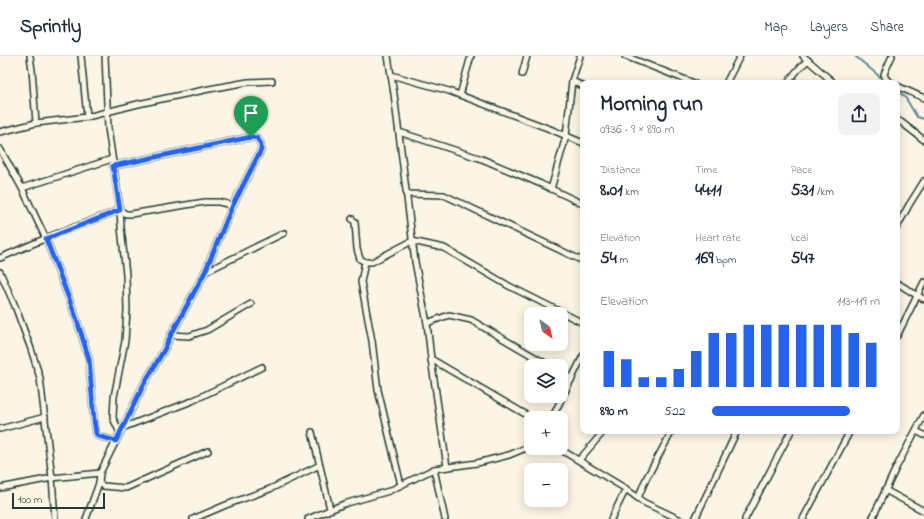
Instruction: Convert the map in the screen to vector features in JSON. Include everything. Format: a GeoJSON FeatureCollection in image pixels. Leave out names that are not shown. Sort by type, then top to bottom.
{"type":"FeatureCollection","features":[{"type":"Feature","properties":{"kind":"street"},"geometry":{"type":"LineString","coordinates":[[30,56],[36,123]]}},
{"type":"Feature","properties":{"kind":"street"},"geometry":{"type":"LineString","coordinates":[[80,56],[87,117]]}},
{"type":"Feature","properties":{"kind":"street"},"geometry":{"type":"LineString","coordinates":[[105,56],[108,128],[120,210],[120,227],[126,275],[126,331],[124,349],[114,397],[113,418],[120,433]]}},
{"type":"Feature","properties":{"kind":"street"},"geometry":{"type":"LineString","coordinates":[[388,56],[399,132],[414,262],[428,323],[430,359],[447,467]]}},
{"type":"Feature","properties":{"kind":"street"},"geometry":{"type":"LineString","coordinates":[[460,95],[471,56]]}},
{"type":"Feature","properties":{"kind":"street"},"geometry":{"type":"LineString","coordinates":[[522,74],[527,56]]}},
{"type":"Feature","properties":{"kind":"street"},"geometry":{"type":"LineString","coordinates":[[551,189],[566,136],[572,81],[580,56]]}},
{"type":"Feature","properties":{"kind":"street"},"geometry":{"type":"LineString","coordinates":[[625,56],[686,80]]}},
{"type":"Feature","properties":{"kind":"street"},"geometry":{"type":"LineString","coordinates":[[728,80],[740,56]]}},
{"type":"Feature","properties":{"kind":"street"},"geometry":{"type":"LineString","coordinates":[[803,56],[831,80]]}},
{"type":"Feature","properties":{"kind":"street"},"geometry":{"type":"LineString","coordinates":[[888,80],[884,74],[892,56]]}},
{"type":"Feature","properties":{"kind":"street"},"geometry":{"type":"LineString","coordinates":[[790,80],[800,66],[808,60]]}},
{"type":"Feature","properties":{"kind":"street"},"geometry":{"type":"LineString","coordinates":[[391,75],[449,91],[544,126],[580,142]]}},
{"type":"Feature","properties":{"kind":"street"},"geometry":{"type":"LineString","coordinates":[[0,132],[36,123],[87,117],[209,88],[248,82],[272,81]]}},
{"type":"Feature","properties":{"kind":"street"},"geometry":{"type":"LineString","coordinates":[[572,81],[580,85]]}},
{"type":"Feature","properties":{"kind":"street"},"geometry":{"type":"LineString","coordinates":[[900,87],[924,98]]}},
{"type":"Feature","properties":{"kind":"street"},"geometry":{"type":"LineString","coordinates":[[900,123],[924,140]]}},
{"type":"Feature","properties":{"kind":"street"},"geometry":{"type":"LineString","coordinates":[[399,132],[482,159],[580,203]]}},
{"type":"Feature","properties":{"kind":"street"},"geometry":{"type":"LineString","coordinates":[[86,519],[99,483],[100,473],[144,384],[164,350],[205,272],[232,207],[261,150],[261,144],[257,138],[251,137],[113,166]]}},
{"type":"Feature","properties":{"kind":"street"},"geometry":{"type":"LineString","coordinates":[[0,149],[22,188],[46,239],[76,317],[89,359],[96,433],[98,436],[116,441]]}},
{"type":"Feature","properties":{"kind":"street"},"geometry":{"type":"LineString","coordinates":[[22,188],[112,159]]}},
{"type":"Feature","properties":{"kind":"street"},"geometry":{"type":"LineString","coordinates":[[900,222],[924,181]]}},
{"type":"Feature","properties":{"kind":"street"},"geometry":{"type":"LineString","coordinates":[[406,194],[444,195],[580,259]]}},
{"type":"Feature","properties":{"kind":"street"},"geometry":{"type":"LineString","coordinates":[[120,210],[126,214],[131,214],[205,202],[219,202],[232,207]]}},
{"type":"Feature","properties":{"kind":"street"},"geometry":{"type":"LineString","coordinates":[[0,258],[120,210]]}},
{"type":"Feature","properties":{"kind":"street"},"geometry":{"type":"LineString","coordinates":[[352,219],[354,222],[357,249],[360,259],[365,262],[372,262],[412,241],[444,248],[509,286],[580,322]]}},
{"type":"Feature","properties":{"kind":"street"},"geometry":{"type":"LineString","coordinates":[[205,272],[284,233]]}},
{"type":"Feature","properties":{"kind":"street"},"geometry":{"type":"LineString","coordinates":[[365,262],[361,282],[372,341],[378,390],[402,485]]}},
{"type":"Feature","properties":{"kind":"street"},"geometry":{"type":"LineString","coordinates":[[0,272],[15,306],[40,378],[52,478],[55,519]]}},
{"type":"Feature","properties":{"kind":"street"},"geometry":{"type":"LineString","coordinates":[[900,330],[924,282]]}},
{"type":"Feature","properties":{"kind":"street"},"geometry":{"type":"LineString","coordinates":[[900,285],[924,299]]}},
{"type":"Feature","properties":{"kind":"street"},"geometry":{"type":"LineString","coordinates":[[171,335],[189,336],[207,330],[251,304]]}},
{"type":"Feature","properties":{"kind":"street"},"geometry":{"type":"LineString","coordinates":[[428,323],[449,315],[471,320],[538,359]]}},
{"type":"Feature","properties":{"kind":"street"},"geometry":{"type":"LineString","coordinates":[[430,359],[524,413]]}},
{"type":"Feature","properties":{"kind":"street"},"geometry":{"type":"LineString","coordinates":[[556,411],[580,362]]}},
{"type":"Feature","properties":{"kind":"street"},"geometry":{"type":"LineString","coordinates":[[122,428],[192,401],[262,367]]}},
{"type":"Feature","properties":{"kind":"street"},"geometry":{"type":"LineString","coordinates":[[568,376],[572,379]]}},
{"type":"Feature","properties":{"kind":"street"},"geometry":{"type":"LineString","coordinates":[[872,519],[896,468],[924,415]]}},
{"type":"Feature","properties":{"kind":"street"},"geometry":{"type":"LineString","coordinates":[[0,429],[45,417]]}},
{"type":"Feature","properties":{"kind":"street"},"geometry":{"type":"LineString","coordinates":[[916,431],[924,434]]}},
{"type":"Feature","properties":{"kind":"street"},"geometry":{"type":"LineString","coordinates":[[312,432],[330,509]]}},
{"type":"Feature","properties":{"kind":"street"},"geometry":{"type":"LineString","coordinates":[[579,460],[601,434]]}},
{"type":"Feature","properties":{"kind":"street"},"geometry":{"type":"LineString","coordinates":[[638,498],[646,479],[670,434]]}},
{"type":"Feature","properties":{"kind":"street"},"geometry":{"type":"LineString","coordinates":[[695,519],[736,434]]}},
{"type":"Feature","properties":{"kind":"street"},"geometry":{"type":"LineString","coordinates":[[745,519],[789,434]]}},
{"type":"Feature","properties":{"kind":"street"},"geometry":{"type":"LineString","coordinates":[[803,519],[848,434]]}},
{"type":"Feature","properties":{"kind":"street"},"geometry":{"type":"LineString","coordinates":[[308,519],[344,504],[389,491],[434,469],[477,463],[509,455],[524,449]]}},
{"type":"Feature","properties":{"kind":"street"},"geometry":{"type":"LineString","coordinates":[[99,483],[103,486],[126,488],[208,451]]}},
{"type":"Feature","properties":{"kind":"street"},"geometry":{"type":"LineString","coordinates":[[568,454],[626,489],[643,502],[677,518]]}},
{"type":"Feature","properties":{"kind":"street"},"geometry":{"type":"LineString","coordinates":[[193,519],[226,504],[270,489],[320,465]]}},
{"type":"Feature","properties":{"kind":"street"},"geometry":{"type":"LineString","coordinates":[[434,469],[446,519]]}},
{"type":"Feature","properties":{"kind":"street"},"geometry":{"type":"LineString","coordinates":[[0,488],[52,478],[100,473]]}},
{"type":"Feature","properties":{"kind":"street"},"geometry":{"type":"LineString","coordinates":[[611,519],[626,489]]}},
{"type":"Feature","properties":{"kind":"street"},"geometry":{"type":"LineString","coordinates":[[885,490],[924,511]]}},
{"type":"Feature","properties":{"kind":"waterway"},"geometry":{"type":"LineString","coordinates":[[855,56],[884,80]]}},
{"type":"Feature","properties":{"kind":"waterway"},"geometry":{"type":"LineString","coordinates":[[900,93],[905,97],[917,117],[924,119]]}},
{"type":"Feature","properties":{"kind":"route"},"geometry":{"type":"LineString","coordinates":[[251,137],[257,138],[261,144],[261,150],[232,207],[205,272],[164,350],[144,384],[116,441],[98,436],[96,433],[94,420],[89,359],[76,317],[46,239],[120,210],[113,166],[251,137]]}}]}
